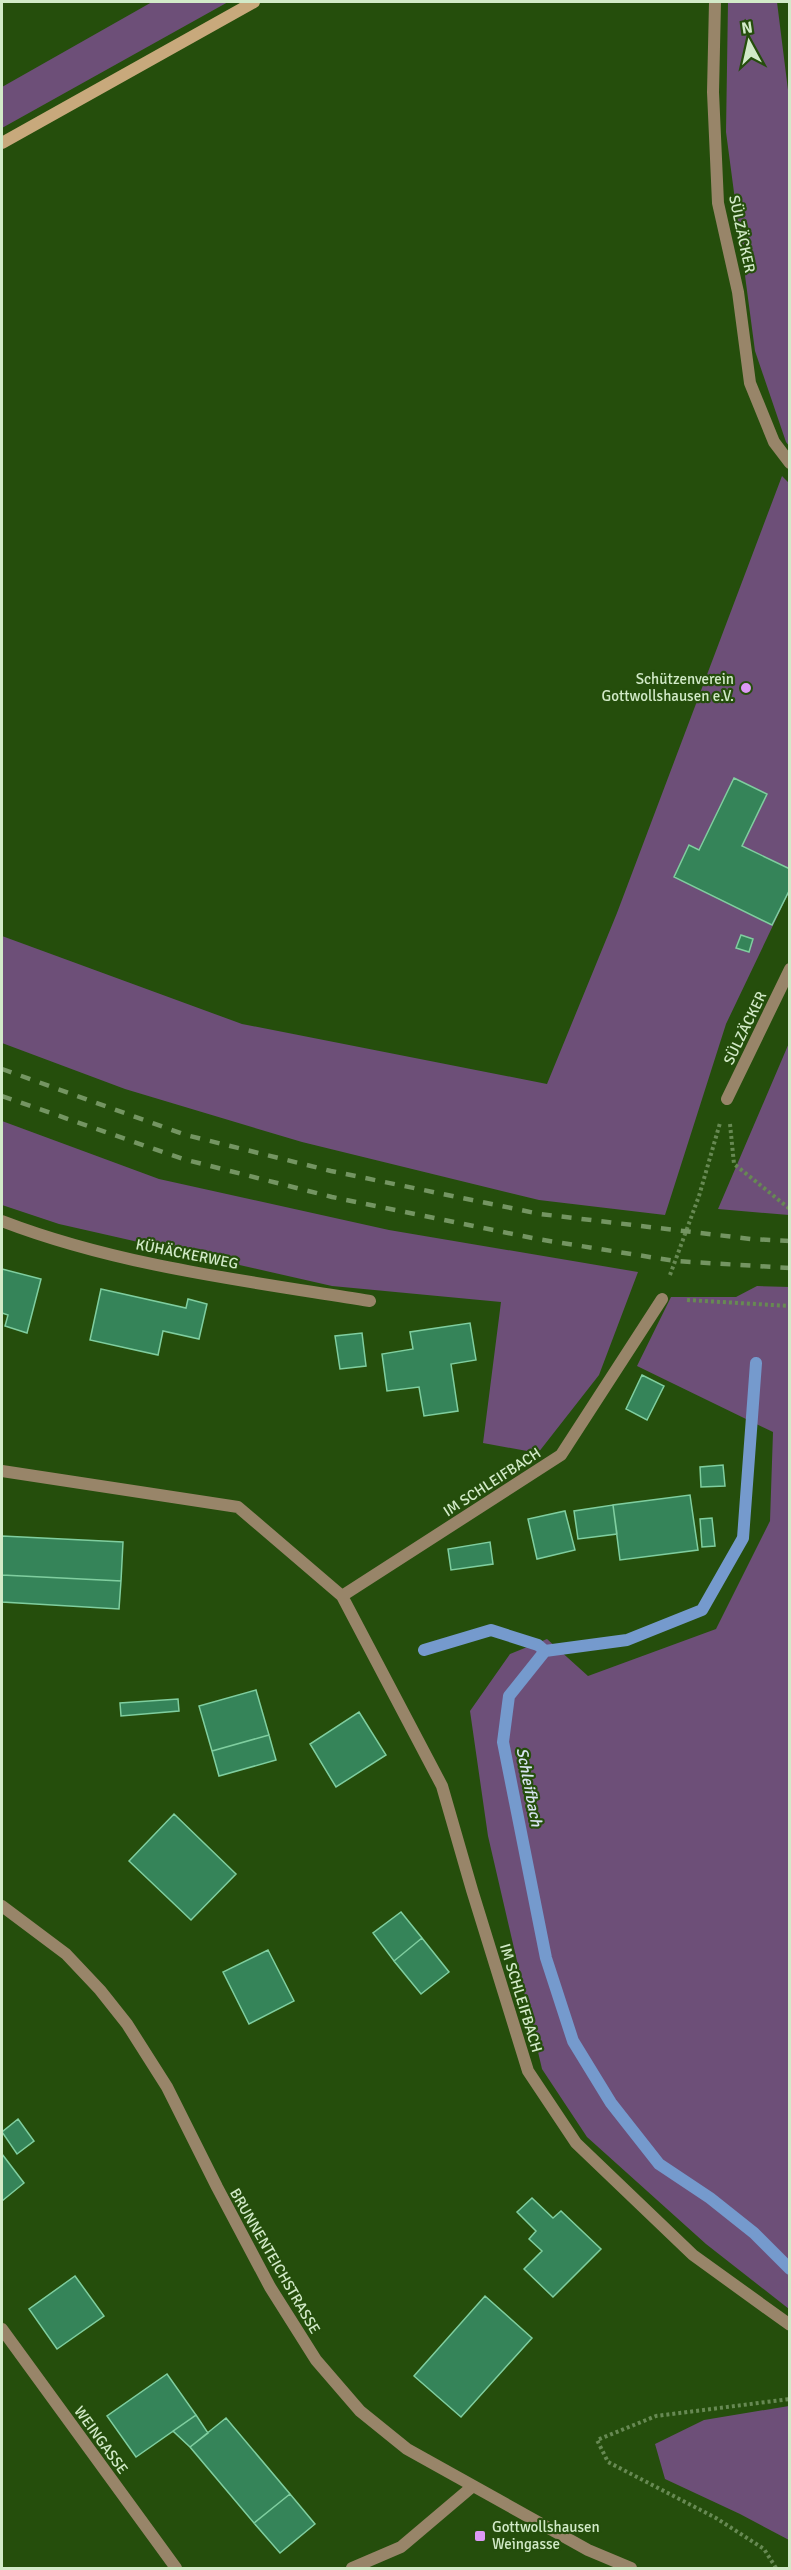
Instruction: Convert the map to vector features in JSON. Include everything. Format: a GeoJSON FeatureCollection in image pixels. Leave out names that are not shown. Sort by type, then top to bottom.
{"type":"FeatureCollection","features":[{"type":"Feature","properties":{"kind":"street"},"geometry":{"type":"LineString","coordinates":[[2,143],[254,2]]}},
{"type":"Feature","properties":{"kind":"street","name":"SÜLZÄCKER"},"geometry":{"type":"LineString","coordinates":[[715,2],[713,92],[718,203],[738,292],[750,383],[774,442],[789,463]]}},
{"type":"Feature","properties":{"kind":"street","name":"SÜLZÄCKER"},"geometry":{"type":"LineString","coordinates":[[727,1099],[789,969]]}},
{"type":"Feature","properties":{"kind":"street","name":"KÜHÄCKERWEG"},"geometry":{"type":"LineString","coordinates":[[2,1221],[25,1230],[157,1266],[370,1301]]}},
{"type":"Feature","properties":{"kind":"street","name":"IM SCHLEIFBACH"},"geometry":{"type":"LineString","coordinates":[[342,1596],[561,1455],[662,1299]]}},
{"type":"Feature","properties":{"kind":"street","name":"IM SCHLEIFBACH"},"geometry":{"type":"LineString","coordinates":[[2,1471],[238,1507],[342,1596],[442,1786],[528,2071],[576,2143],[693,2255],[789,2325]]}},
{"type":"Feature","properties":{"kind":"street","name":"BRUNNENTEICHSTRASSE"},"geometry":{"type":"LineString","coordinates":[[2,1906],[66,1954],[100,1990],[127,2024],[167,2087],[270,2287],[316,2360],[360,2411],[407,2449],[588,2550],[632,2568]]}},
{"type":"Feature","properties":{"kind":"street","name":"WEINGASSE"},"geometry":{"type":"LineString","coordinates":[[2,2329],[176,2568]]}},
{"type":"Feature","properties":{"kind":"street"},"geometry":{"type":"LineString","coordinates":[[352,2568],[401,2547],[472,2486]]}},
{"type":"Feature","properties":{"kind":"path"},"geometry":{"type":"LineString","coordinates":[[727,1099],[734,1164],[789,1209]]}},
{"type":"Feature","properties":{"kind":"path"},"geometry":{"type":"LineString","coordinates":[[727,1099],[699,1196],[662,1299],[789,1306]]}},
{"type":"Feature","properties":{"kind":"path"},"geometry":{"type":"LineString","coordinates":[[776,2568],[764,2549],[716,2518],[608,2462],[597,2440],[656,2416],[789,2399]]}},
{"type":"Feature","properties":{"kind":"shaded area"},"geometry":{"type":"Polygon","coordinates":[[[152,2],[228,2],[2,128],[2,87],[152,2]]]}},
{"type":"Feature","properties":{"kind":"shaded area"},"geometry":{"type":"Polygon","coordinates":[[[728,2],[777,2],[790,106],[789,446],[755,351],[726,132],[728,2]]]}},
{"type":"Feature","properties":{"kind":"shaded area"},"geometry":{"type":"Polygon","coordinates":[[[782,476],[789,483],[789,892],[726,1024],[665,1215],[539,1200],[302,1142],[125,1089],[2,1043],[2,936],[242,1024],[547,1084],[617,913],[782,476]]]}},
{"type":"Feature","properties":{"kind":"shaded area"},"geometry":{"type":"Polygon","coordinates":[[[789,1043],[789,1215],[718,1209],[789,1043]]]}},
{"type":"Feature","properties":{"kind":"shaded area"},"geometry":{"type":"Polygon","coordinates":[[[2,1121],[159,1179],[389,1230],[638,1272],[599,1375],[538,1453],[483,1443],[501,1302],[332,1286],[59,1224],[2,1205],[2,1121]]]}},
{"type":"Feature","properties":{"kind":"shaded area"},"geometry":{"type":"Polygon","coordinates":[[[757,1286],[790,1287],[789,2309],[706,2244],[587,2137],[542,2069],[488,1836],[470,1711],[510,1654],[547,1639],[588,1676],[716,1629],[770,1521],[773,1432],[637,1366],[671,1297],[736,1297],[757,1286]]]}},
{"type":"Feature","properties":{"kind":"shaded area"},"geometry":{"type":"Polygon","coordinates":[[[789,2406],[789,2540],[665,2479],[655,2444],[704,2420],[789,2406]]]}},
{"type":"Feature","properties":{"kind":"building"},"geometry":{"type":"Polygon","coordinates":[[[734,778],[767,794],[742,846],[790,869],[790,889],[772,925],[674,877],[689,845],[699,850],[734,778]]]}},
{"type":"Feature","properties":{"kind":"building"},"geometry":{"type":"Polygon","coordinates":[[[741,935],[753,939],[749,952],[736,948],[741,935]]]}},
{"type":"Feature","properties":{"kind":"building"},"geometry":{"type":"Polygon","coordinates":[[[2,1269],[41,1279],[27,1333],[5,1326],[8,1315],[2,1313],[2,1269]]]}},
{"type":"Feature","properties":{"kind":"building"},"geometry":{"type":"Polygon","coordinates":[[[101,1289],[186,1308],[188,1299],[207,1304],[199,1339],[163,1331],[158,1355],[90,1340],[101,1289]]]}},
{"type":"Feature","properties":{"kind":"building"},"geometry":{"type":"Polygon","coordinates":[[[470,1323],[476,1360],[451,1364],[458,1411],[424,1416],[419,1387],[387,1391],[382,1354],[413,1349],[410,1332],[470,1323]]]}},
{"type":"Feature","properties":{"kind":"building"},"geometry":{"type":"Polygon","coordinates":[[[362,1333],[366,1366],[340,1369],[335,1336],[362,1333]]]}},
{"type":"Feature","properties":{"kind":"building"},"geometry":{"type":"Polygon","coordinates":[[[642,1375],[664,1386],[647,1420],[626,1409],[642,1375]]]}},
{"type":"Feature","properties":{"kind":"building"},"geometry":{"type":"Polygon","coordinates":[[[723,1465],[725,1486],[701,1487],[700,1467],[723,1465]]]}},
{"type":"Feature","properties":{"kind":"building"},"geometry":{"type":"Polygon","coordinates":[[[690,1495],[698,1550],[620,1560],[613,1505],[690,1495]]]}},
{"type":"Feature","properties":{"kind":"building"},"geometry":{"type":"Polygon","coordinates":[[[613,1505],[617,1534],[578,1539],[574,1511],[613,1505]]]}},
{"type":"Feature","properties":{"kind":"building"},"geometry":{"type":"Polygon","coordinates":[[[565,1511],[575,1550],[537,1559],[528,1519],[565,1511]]]}},
{"type":"Feature","properties":{"kind":"building"},"geometry":{"type":"Polygon","coordinates":[[[712,1518],[715,1546],[702,1547],[700,1519],[712,1518]]]}},
{"type":"Feature","properties":{"kind":"building"},"geometry":{"type":"Polygon","coordinates":[[[2,1536],[123,1542],[121,1581],[2,1575],[2,1536]]]}},
{"type":"Feature","properties":{"kind":"building"},"geometry":{"type":"Polygon","coordinates":[[[490,1542],[493,1564],[451,1570],[448,1549],[490,1542]]]}},
{"type":"Feature","properties":{"kind":"building"},"geometry":{"type":"Polygon","coordinates":[[[2,1575],[121,1581],[119,1609],[2,1602],[2,1575]]]}},
{"type":"Feature","properties":{"kind":"building"},"geometry":{"type":"Polygon","coordinates":[[[256,1690],[269,1735],[212,1751],[199,1706],[256,1690]]]}},
{"type":"Feature","properties":{"kind":"building"},"geometry":{"type":"Polygon","coordinates":[[[178,1699],[179,1711],[121,1716],[120,1703],[178,1699]]]}},
{"type":"Feature","properties":{"kind":"building"},"geometry":{"type":"Polygon","coordinates":[[[359,1712],[386,1755],[336,1787],[310,1744],[359,1712]]]}},
{"type":"Feature","properties":{"kind":"building"},"geometry":{"type":"Polygon","coordinates":[[[269,1735],[276,1760],[219,1776],[212,1751],[269,1735]]]}},
{"type":"Feature","properties":{"kind":"building"},"geometry":{"type":"Polygon","coordinates":[[[174,1814],[236,1874],[191,1920],[129,1861],[174,1814]]]}},
{"type":"Feature","properties":{"kind":"building"},"geometry":{"type":"Polygon","coordinates":[[[401,1912],[422,1938],[394,1961],[373,1933],[401,1912]]]}},
{"type":"Feature","properties":{"kind":"building"},"geometry":{"type":"Polygon","coordinates":[[[422,1938],[449,1972],[421,1994],[394,1961],[422,1938]]]}},
{"type":"Feature","properties":{"kind":"building"},"geometry":{"type":"Polygon","coordinates":[[[268,1950],[294,2001],[249,2024],[223,1972],[268,1950]]]}},
{"type":"Feature","properties":{"kind":"building"},"geometry":{"type":"Polygon","coordinates":[[[18,2119],[34,2141],[17,2154],[2,2132],[18,2119]]]}},
{"type":"Feature","properties":{"kind":"building"},"geometry":{"type":"Polygon","coordinates":[[[2,2154],[24,2183],[2,2201],[2,2154]]]}},
{"type":"Feature","properties":{"kind":"building"},"geometry":{"type":"Polygon","coordinates":[[[532,2198],[553,2218],[561,2211],[601,2249],[553,2297],[524,2269],[542,2251],[529,2239],[536,2231],[517,2212],[532,2198]]]}},
{"type":"Feature","properties":{"kind":"building"},"geometry":{"type":"Polygon","coordinates":[[[75,2276],[104,2316],[57,2349],[29,2309],[75,2276]]]}},
{"type":"Feature","properties":{"kind":"building"},"geometry":{"type":"Polygon","coordinates":[[[485,2296],[532,2338],[461,2417],[414,2376],[485,2296]]]}},
{"type":"Feature","properties":{"kind":"building"},"geometry":{"type":"Polygon","coordinates":[[[167,2374],[196,2415],[136,2457],[107,2416],[167,2374]]]}},
{"type":"Feature","properties":{"kind":"building"},"geometry":{"type":"Polygon","coordinates":[[[196,2415],[208,2433],[190,2447],[173,2431],[196,2415]]]}},
{"type":"Feature","properties":{"kind":"building"},"geometry":{"type":"Polygon","coordinates":[[[226,2418],[290,2494],[254,2523],[190,2447],[226,2418]]]}},
{"type":"Feature","properties":{"kind":"building"},"geometry":{"type":"Polygon","coordinates":[[[290,2494],[315,2524],[280,2553],[254,2523],[290,2494]]]}},
{"type":"Feature","properties":{"kind":"waterway","name":"Schleifbach"},"geometry":{"type":"LineString","coordinates":[[756,1363],[743,1538],[702,1610],[627,1640],[545,1651],[509,1696],[503,1742],[546,1958],[573,2041],[611,2103],[659,2164],[710,2198],[754,2233],[790,2269]]}},
{"type":"Feature","properties":{"kind":"waterway"},"geometry":{"type":"LineString","coordinates":[[424,1650],[491,1630],[538,1645],[545,1651]]}},
{"type":"Feature","properties":{"kind":"railway"},"geometry":{"type":"LineString","coordinates":[[2,1069],[186,1135],[331,1171],[540,1214],[751,1239],[790,1241]]}},
{"type":"Feature","properties":{"kind":"railway"},"geometry":{"type":"LineString","coordinates":[[2,1096],[183,1159],[332,1197],[537,1239],[675,1261],[790,1268]]}},
{"type":"Feature","properties":{"kind":"place","name":"Schützenverein Gottwollshausen e.V."},"geometry":{"type":"Point","coordinates":[746,688]}},
{"type":"Feature","properties":{"kind":"place","name":"Gottwollshausen Weingasse"},"geometry":{"type":"Point","coordinates":[480,2536]}}]}
